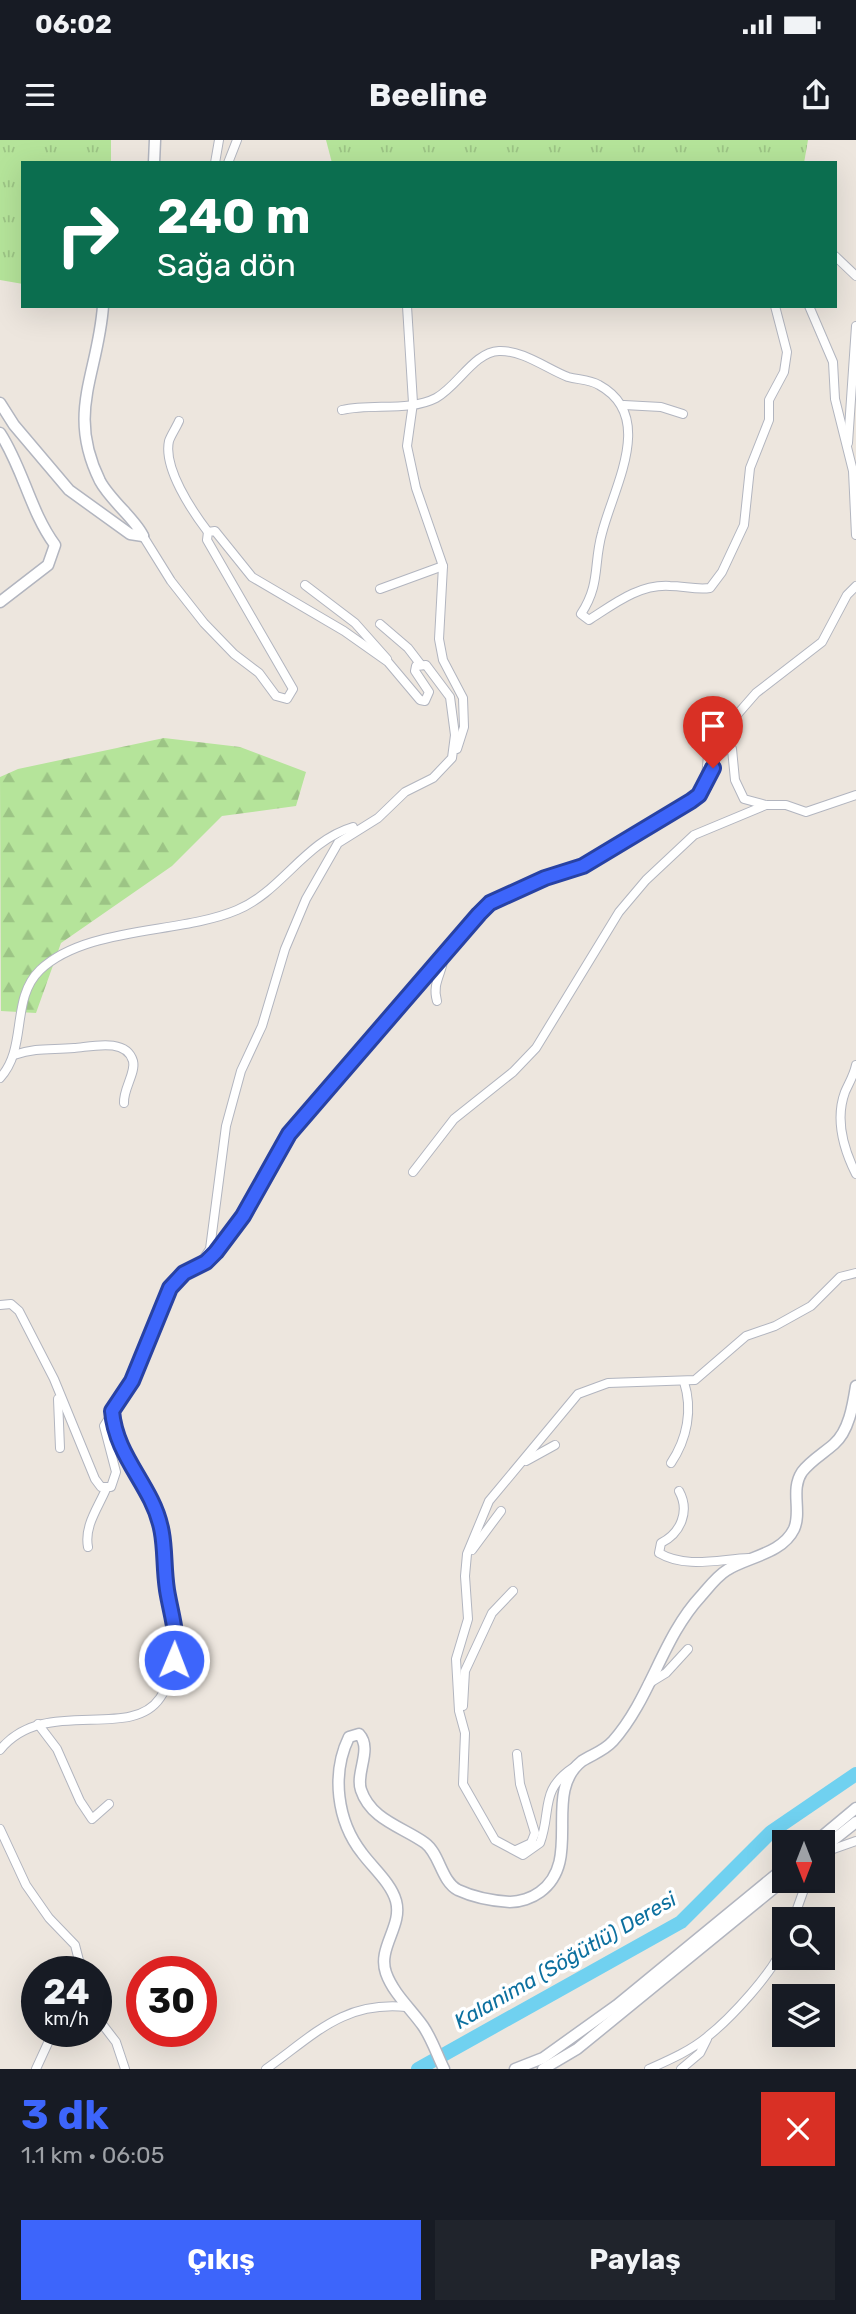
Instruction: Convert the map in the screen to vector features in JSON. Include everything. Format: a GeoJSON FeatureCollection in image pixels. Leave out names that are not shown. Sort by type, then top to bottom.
{"type":"FeatureCollection","features":[{"type":"Feature","properties":{"kind":"street"},"geometry":{"type":"LineString","coordinates":[[154,161],[155,140]]}},
{"type":"Feature","properties":{"kind":"street"},"geometry":{"type":"LineString","coordinates":[[215,161],[219,140]]}},
{"type":"Feature","properties":{"kind":"street"},"geometry":{"type":"LineString","coordinates":[[229,161],[237,140]]}},
{"type":"Feature","properties":{"kind":"street"},"geometry":{"type":"LineString","coordinates":[[837,258],[856,276]]}},
{"type":"Feature","properties":{"kind":"street"},"geometry":{"type":"LineString","coordinates":[[103,308],[101,335],[87,391],[84,436],[101,482],[204,623],[234,654],[259,673],[276,696],[287,699],[293,689],[207,540],[208,532],[176,480],[168,460],[169,439],[179,421]]}},
{"type":"Feature","properties":{"kind":"street"},"geometry":{"type":"LineString","coordinates":[[197,1266],[209,1249],[226,1126],[241,1071],[262,1026],[286,944],[306,899],[338,843],[369,823],[405,792],[433,778],[452,758],[464,727],[463,698],[440,649],[443,566],[409,457],[409,423],[413,403],[407,308]]}},
{"type":"Feature","properties":{"kind":"street"},"geometry":{"type":"LineString","coordinates":[[342,410],[435,399],[452,388],[481,358],[501,351],[540,363],[568,377],[599,385],[624,405],[628,415],[629,437],[601,536],[596,586],[581,614],[589,620],[628,595],[648,588],[669,585],[710,588],[722,572],[744,525],[750,468],[769,421],[769,400],[784,372],[787,352],[776,308]]}},
{"type":"Feature","properties":{"kind":"street"},"geometry":{"type":"LineString","coordinates":[[810,308],[833,362],[833,388],[853,471],[856,535]]}},
{"type":"Feature","properties":{"kind":"street"},"geometry":{"type":"LineString","coordinates":[[848,450],[856,326]]}},
{"type":"Feature","properties":{"kind":"street"},"geometry":{"type":"LineString","coordinates":[[0,402],[14,425],[69,490],[130,534],[143,536]]}},
{"type":"Feature","properties":{"kind":"street"},"geometry":{"type":"LineString","coordinates":[[624,405],[661,407],[683,414]]}},
{"type":"Feature","properties":{"kind":"street"},"geometry":{"type":"LineString","coordinates":[[0,433],[13,453],[42,526],[55,545],[48,565],[0,601]]}},
{"type":"Feature","properties":{"kind":"street"},"geometry":{"type":"LineString","coordinates":[[208,532],[215,531],[261,583],[344,631],[388,662]]}},
{"type":"Feature","properties":{"kind":"street"},"geometry":{"type":"LineString","coordinates":[[380,589],[443,566]]}},
{"type":"Feature","properties":{"kind":"street"},"geometry":{"type":"LineString","coordinates":[[305,585],[355,623],[420,700],[425,701],[429,692],[415,671],[416,666],[421,665]]}},
{"type":"Feature","properties":{"kind":"street"},"geometry":{"type":"LineString","coordinates":[[705,787],[708,756],[722,732],[756,693],[822,642],[846,595],[856,586]]}},
{"type":"Feature","properties":{"kind":"street"},"geometry":{"type":"LineString","coordinates":[[380,624],[408,648],[421,665],[430,668],[450,697],[455,735],[452,758]]}},
{"type":"Feature","properties":{"kind":"street"},"geometry":{"type":"LineString","coordinates":[[88,1547],[89,1527],[106,1489],[111,1487],[116,1478],[103,1431],[112,1411],[132,1381],[167,1292],[180,1276],[216,1252],[243,1216],[289,1134],[444,952],[490,903],[545,878],[583,866],[691,801],[705,787],[716,758],[727,749],[732,749],[738,790],[744,799],[806,812],[856,795]]}},
{"type":"Feature","properties":{"kind":"street"},"geometry":{"type":"LineString","coordinates":[[413,1172],[454,1119],[513,1072],[536,1048],[619,912],[646,880],[694,835],[766,805]]}},
{"type":"Feature","properties":{"kind":"street"},"geometry":{"type":"LineString","coordinates":[[0,1078],[11,1064],[14,1055],[25,993],[36,975],[52,961],[128,933],[210,919],[236,911],[265,893],[329,838],[369,823]]}},
{"type":"Feature","properties":{"kind":"street"},"geometry":{"type":"LineString","coordinates":[[437,1001],[434,991],[444,963],[444,952]]}},
{"type":"Feature","properties":{"kind":"street"},"geometry":{"type":"LineString","coordinates":[[14,1055],[38,1047],[108,1045],[123,1050],[131,1056],[134,1067],[124,1092],[124,1103]]}},
{"type":"Feature","properties":{"kind":"street"},"geometry":{"type":"LineString","coordinates":[[856,1065],[845,1093],[842,1130],[843,1142],[856,1174]]}},
{"type":"Feature","properties":{"kind":"street"},"geometry":{"type":"LineString","coordinates":[[856,1273],[840,1277],[811,1306],[775,1326],[746,1336],[704,1375],[684,1382],[608,1383],[578,1394],[526,1461],[489,1501],[467,1554],[465,1576],[468,1619],[455,1669],[465,1733],[463,1784],[495,1840],[523,1855],[540,1843],[549,1793],[561,1776],[600,1753],[612,1741],[648,1684],[672,1636],[693,1605],[726,1570],[757,1558],[783,1542],[794,1529],[796,1494],[802,1472],[844,1434],[855,1399],[856,1386]]}},
{"type":"Feature","properties":{"kind":"street"},"geometry":{"type":"LineString","coordinates":[[0,1305],[11,1304],[19,1311],[56,1385],[93,1475],[106,1489]]}},
{"type":"Feature","properties":{"kind":"street"},"geometry":{"type":"LineString","coordinates":[[671,1463],[682,1445],[687,1425],[688,1392],[684,1382]]}},
{"type":"Feature","properties":{"kind":"street"},"geometry":{"type":"LineString","coordinates":[[56,1385],[60,1448]]}},
{"type":"Feature","properties":{"kind":"street"},"geometry":{"type":"LineString","coordinates":[[0,1750],[9,1741],[38,1724],[55,1720],[126,1718],[146,1711],[162,1696],[172,1671],[177,1632],[167,1591],[165,1538],[151,1500],[126,1458],[112,1411]]}},
{"type":"Feature","properties":{"kind":"street"},"geometry":{"type":"LineString","coordinates":[[526,1461],[555,1445]]}},
{"type":"Feature","properties":{"kind":"street"},"geometry":{"type":"LineString","coordinates":[[679,1491],[685,1501],[681,1522],[670,1539],[661,1543],[659,1553],[690,1563],[757,1558]]}},
{"type":"Feature","properties":{"kind":"street"},"geometry":{"type":"LineString","coordinates":[[467,1554],[489,1530],[501,1511]]}},
{"type":"Feature","properties":{"kind":"street"},"geometry":{"type":"LineString","coordinates":[[463,1723],[465,1671],[492,1614],[513,1591]]}},
{"type":"Feature","properties":{"kind":"street"},"geometry":{"type":"LineString","coordinates":[[648,1684],[666,1672],[688,1648]]}},
{"type":"Feature","properties":{"kind":"street"},"geometry":{"type":"LineString","coordinates":[[38,1724],[57,1749],[80,1801],[92,1819],[109,1804]]}},
{"type":"Feature","properties":{"kind":"street"},"geometry":{"type":"LineString","coordinates":[[444,2069],[424,2027],[406,2007],[386,1973],[384,1960],[397,1920],[396,1899],[349,1832],[338,1798],[340,1772],[349,1737],[359,1734],[362,1738],[364,1746],[359,1782],[364,1797],[373,1809],[393,1826],[425,1843],[450,1884],[458,1889],[512,1902],[535,1896],[547,1887],[557,1871],[563,1851],[564,1803],[568,1784],[582,1762]]}},
{"type":"Feature","properties":{"kind":"street"},"geometry":{"type":"LineString","coordinates":[[513,1851],[523,1849],[531,1843],[535,1833],[520,1784],[517,1754]]}},
{"type":"Feature","properties":{"kind":"street"},"geometry":{"type":"LineString","coordinates":[[830,1830],[856,1808]]}},
{"type":"Feature","properties":{"kind":"street"},"geometry":{"type":"LineString","coordinates":[[835,1840],[856,1822]]}},
{"type":"Feature","properties":{"kind":"street"},"geometry":{"type":"LineString","coordinates":[[0,1829],[26,1885],[49,1918],[75,1945],[78,1956]]}},
{"type":"Feature","properties":{"kind":"street"},"geometry":{"type":"LineString","coordinates":[[835,1847],[856,1841]]}},
{"type":"Feature","properties":{"kind":"street"},"geometry":{"type":"LineString","coordinates":[[515,2069],[543,2058],[617,2005],[772,1878]]}},
{"type":"Feature","properties":{"kind":"street"},"geometry":{"type":"LineString","coordinates":[[543,2069],[577,2049],[772,1890]]}},
{"type":"Feature","properties":{"kind":"street"},"geometry":{"type":"LineString","coordinates":[[649,2069],[680,2055],[708,2037],[772,1970]]}},
{"type":"Feature","properties":{"kind":"street"},"geometry":{"type":"LineString","coordinates":[[266,2069],[298,2044],[347,2013],[376,2006],[406,2007]]}},
{"type":"Feature","properties":{"kind":"street"},"geometry":{"type":"LineString","coordinates":[[112,2037],[125,2069]]}},
{"type":"Feature","properties":{"kind":"street"},"geometry":{"type":"LineString","coordinates":[[681,2069],[700,2053],[708,2037]]}},
{"type":"Feature","properties":{"kind":"street"},"geometry":{"type":"LineString","coordinates":[[36,2069],[46,2047]]}},
{"type":"Feature","properties":{"kind":"green space"},"geometry":{"type":"Polygon","coordinates":[[[0,140],[111,140],[111,161],[21,161],[21,284],[0,280],[0,140]]]}},
{"type":"Feature","properties":{"kind":"green space"},"geometry":{"type":"Polygon","coordinates":[[[326,140],[808,140],[804,161],[331,161],[326,140]]]}},
{"type":"Feature","properties":{"kind":"green space"},"geometry":{"type":"Polygon","coordinates":[[[164,738],[240,747],[306,772],[296,806],[222,816],[172,866],[61,943],[36,1013],[1,1011],[0,777],[18,769],[164,738]]]}},
{"type":"Feature","properties":{"kind":"waterway","name":"Kalanima (Söğütlü) Deresi"},"geometry":{"type":"LineString","coordinates":[[418,2069],[681,1922],[771,1832],[856,1774]]}},
{"type":"Feature","properties":{"kind":"route"},"geometry":{"type":"LineString","coordinates":[[174,1660],[177,1632],[167,1591],[165,1538],[151,1500],[126,1458],[112,1411],[132,1381],[167,1292],[184,1273],[206,1262],[216,1252],[243,1216],[289,1134],[444,952],[490,903],[545,878],[583,866],[691,801],[705,787],[713,768]]}}]}
